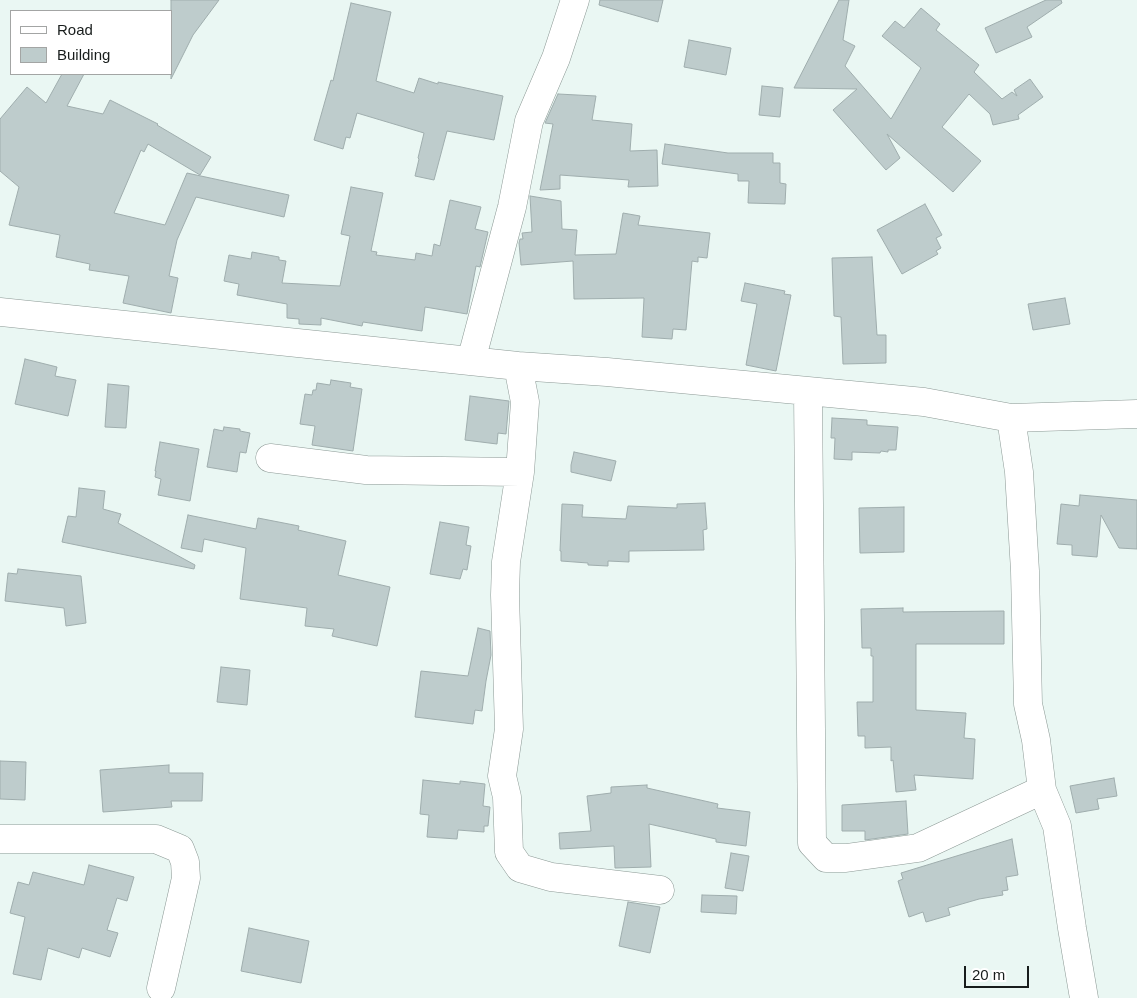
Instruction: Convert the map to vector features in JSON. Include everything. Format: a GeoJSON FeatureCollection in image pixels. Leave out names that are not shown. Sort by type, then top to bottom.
{"type":"FeatureCollection","features":[{"type":"Feature","properties":{"kind":"street"},"geometry":{"type":"LineString","coordinates":[[472,361],[512,208],[529,121],[556,58],[575,0]]}},
{"type":"Feature","properties":{"kind":"street"},"geometry":{"type":"LineString","coordinates":[[0,312],[518,366],[607,372],[924,402],[1011,418],[1137,414]]}},
{"type":"Feature","properties":{"kind":"street"},"geometry":{"type":"LineString","coordinates":[[518,366],[525,402],[520,472],[506,562],[505,595],[509,729],[502,776],[507,797],[509,852],[520,868],[551,877],[660,890]]}},
{"type":"Feature","properties":{"kind":"street"},"geometry":{"type":"LineString","coordinates":[[808,392],[812,843],[826,858],[846,858],[918,848],[1042,790]]}},
{"type":"Feature","properties":{"kind":"street"},"geometry":{"type":"LineString","coordinates":[[1011,418],[1019,472],[1025,571],[1028,704],[1036,740],[1042,790],[1057,826],[1084,998]]}},
{"type":"Feature","properties":{"kind":"street"},"geometry":{"type":"LineString","coordinates":[[270,458],[366,470],[520,472]]}},
{"type":"Feature","properties":{"kind":"street"},"geometry":{"type":"LineString","coordinates":[[0,839],[156,839],[180,849],[185,862],[186,878],[161,988]]}},
{"type":"Feature","properties":{"kind":"building"},"geometry":{"type":"Polygon","coordinates":[[[171,0],[219,0],[193,35],[171,79],[172,10],[171,0]]]}},
{"type":"Feature","properties":{"kind":"building"},"geometry":{"type":"Polygon","coordinates":[[[600,0],[663,0],[658,22],[599,5],[600,0]]]}},
{"type":"Feature","properties":{"kind":"building"},"geometry":{"type":"Polygon","coordinates":[[[839,0],[849,0],[843,40],[855,46],[845,66],[891,119],[921,68],[882,36],[895,21],[904,28],[921,8],[940,24],[936,30],[979,65],[974,72],[1002,99],[1012,92],[1017,96],[1014,90],[1030,79],[1043,97],[1018,115],[1019,119],[993,125],[990,114],[969,94],[942,127],[981,161],[953,192],[887,134],[900,158],[886,170],[833,110],[857,89],[794,88],[839,0]]]}},
{"type":"Feature","properties":{"kind":"building"},"geometry":{"type":"Polygon","coordinates":[[[1046,0],[1061,0],[1062,3],[1027,27],[1032,37],[996,53],[985,28],[1046,0]]]}},
{"type":"Feature","properties":{"kind":"building"},"geometry":{"type":"Polygon","coordinates":[[[351,3],[391,12],[376,81],[414,93],[419,78],[438,84],[438,82],[503,96],[494,140],[447,131],[434,180],[415,176],[424,133],[357,113],[350,138],[346,137],[343,149],[314,140],[331,80],[333,81],[351,3]]]}},
{"type":"Feature","properties":{"kind":"building"},"geometry":{"type":"Polygon","coordinates":[[[689,40],[731,48],[726,75],[684,67],[689,40]]]}},
{"type":"Feature","properties":{"kind":"building"},"geometry":{"type":"Polygon","coordinates":[[[61,75],[83,75],[67,106],[103,114],[110,100],[158,124],[211,157],[200,175],[148,144],[144,152],[141,150],[114,213],[165,225],[187,173],[289,195],[284,217],[196,197],[177,240],[169,276],[178,278],[171,313],[123,303],[129,276],[89,270],[90,264],[56,257],[60,235],[9,225],[19,187],[0,171],[0,119],[27,87],[46,103],[61,75]]]}},
{"type":"Feature","properties":{"kind":"building"},"geometry":{"type":"Polygon","coordinates":[[[762,86],[783,88],[780,117],[759,115],[762,86]]]}},
{"type":"Feature","properties":{"kind":"building"},"geometry":{"type":"Polygon","coordinates":[[[558,94],[596,96],[592,120],[632,124],[630,151],[657,150],[658,186],[628,187],[629,180],[560,175],[560,189],[540,190],[553,124],[545,123],[558,94]]]}},
{"type":"Feature","properties":{"kind":"building"},"geometry":{"type":"Polygon","coordinates":[[[665,144],[728,153],[773,153],[773,163],[780,163],[780,183],[786,184],[785,204],[748,203],[749,181],[738,181],[738,174],[662,164],[665,144]]]}},
{"type":"Feature","properties":{"kind":"building"},"geometry":{"type":"Polygon","coordinates":[[[351,187],[383,193],[371,251],[377,252],[376,255],[415,260],[416,253],[432,256],[434,244],[440,246],[450,200],[481,207],[475,229],[488,232],[480,267],[476,266],[467,314],[425,307],[422,331],[363,322],[362,326],[321,318],[321,325],[299,324],[299,319],[287,318],[287,304],[237,295],[239,284],[224,281],[229,255],[251,259],[252,252],[279,257],[279,260],[286,261],[282,283],[340,286],[350,236],[341,234],[351,187]]]}},
{"type":"Feature","properties":{"kind":"building"},"geometry":{"type":"Polygon","coordinates":[[[530,196],[561,201],[562,229],[577,230],[575,255],[616,254],[623,213],[640,216],[638,225],[710,233],[707,258],[698,257],[698,262],[692,261],[686,330],[673,329],[672,339],[642,337],[644,298],[574,299],[573,261],[521,265],[519,243],[520,239],[523,239],[522,233],[532,232],[530,196]]]}},
{"type":"Feature","properties":{"kind":"building"},"geometry":{"type":"Polygon","coordinates":[[[925,204],[942,235],[936,238],[941,248],[936,251],[938,254],[902,274],[877,230],[925,204]]]}},
{"type":"Feature","properties":{"kind":"building"},"geometry":{"type":"Polygon","coordinates":[[[872,257],[877,335],[886,335],[886,363],[843,364],[841,317],[834,316],[832,258],[872,257]]]}},
{"type":"Feature","properties":{"kind":"building"},"geometry":{"type":"Polygon","coordinates":[[[745,283],[785,291],[784,294],[791,295],[776,371],[746,365],[757,304],[741,301],[745,283]]]}},
{"type":"Feature","properties":{"kind":"building"},"geometry":{"type":"Polygon","coordinates":[[[1065,298],[1070,324],[1033,330],[1028,304],[1065,298]]]}},
{"type":"Feature","properties":{"kind":"building"},"geometry":{"type":"Polygon","coordinates":[[[25,359],[57,367],[55,376],[76,380],[68,416],[15,404],[25,359]]]}},
{"type":"Feature","properties":{"kind":"building"},"geometry":{"type":"Polygon","coordinates":[[[331,380],[351,383],[350,387],[362,389],[353,451],[312,445],[315,426],[300,424],[305,394],[312,395],[313,390],[316,390],[317,383],[330,385],[331,380]]]}},
{"type":"Feature","properties":{"kind":"building"},"geometry":{"type":"Polygon","coordinates":[[[108,384],[129,386],[126,428],[105,427],[108,384]]]}},
{"type":"Feature","properties":{"kind":"building"},"geometry":{"type":"Polygon","coordinates":[[[470,396],[509,401],[506,434],[498,433],[497,444],[465,440],[470,396]]]}},
{"type":"Feature","properties":{"kind":"building"},"geometry":{"type":"Polygon","coordinates":[[[832,418],[867,420],[867,425],[898,427],[896,450],[881,451],[880,453],[852,452],[852,460],[834,459],[835,438],[831,438],[832,418]]]}},
{"type":"Feature","properties":{"kind":"building"},"geometry":{"type":"Polygon","coordinates":[[[224,427],[240,429],[240,431],[250,433],[246,453],[240,452],[237,472],[207,467],[214,429],[223,431],[224,427]]]}},
{"type":"Feature","properties":{"kind":"building"},"geometry":{"type":"Polygon","coordinates":[[[160,442],[199,449],[190,501],[158,495],[161,479],[155,477],[155,471],[160,442]]]}},
{"type":"Feature","properties":{"kind":"building"},"geometry":{"type":"Polygon","coordinates":[[[574,452],[616,461],[611,481],[571,472],[574,452]]]}},
{"type":"Feature","properties":{"kind":"building"},"geometry":{"type":"Polygon","coordinates":[[[79,488],[105,491],[103,509],[121,514],[118,523],[195,565],[194,569],[62,542],[68,516],[76,517],[79,488]]]}},
{"type":"Feature","properties":{"kind":"building"},"geometry":{"type":"Polygon","coordinates":[[[1080,495],[1137,500],[1137,549],[1119,548],[1101,515],[1097,557],[1072,555],[1072,545],[1057,544],[1061,504],[1079,506],[1080,495]]]}},
{"type":"Feature","properties":{"kind":"building"},"geometry":{"type":"Polygon","coordinates":[[[705,503],[707,529],[703,530],[704,550],[629,551],[629,562],[608,561],[608,566],[561,561],[562,504],[583,505],[582,517],[626,519],[628,506],[677,508],[677,504],[705,503]]]}},
{"type":"Feature","properties":{"kind":"building"},"geometry":{"type":"Polygon","coordinates":[[[904,507],[904,552],[860,553],[859,508],[904,507]]]}},
{"type":"Feature","properties":{"kind":"building"},"geometry":{"type":"Polygon","coordinates":[[[188,515],[256,529],[258,518],[299,526],[298,530],[346,541],[338,575],[390,587],[377,646],[332,636],[334,629],[305,626],[307,608],[240,599],[246,548],[204,539],[202,552],[181,548],[188,515]]]}},
{"type":"Feature","properties":{"kind":"building"},"geometry":{"type":"Polygon","coordinates":[[[440,522],[469,527],[466,545],[471,546],[467,570],[463,569],[460,579],[430,574],[440,522]]]}},
{"type":"Feature","properties":{"kind":"building"},"geometry":{"type":"Polygon","coordinates":[[[18,569],[81,576],[86,623],[66,626],[64,608],[5,601],[8,573],[17,574],[18,569]]]}},
{"type":"Feature","properties":{"kind":"building"},"geometry":{"type":"Polygon","coordinates":[[[903,608],[903,612],[1004,611],[1004,644],[916,644],[916,710],[966,713],[964,738],[975,739],[973,779],[914,775],[916,790],[896,792],[893,760],[891,761],[891,747],[865,748],[865,736],[858,736],[857,702],[873,702],[873,656],[871,656],[871,648],[862,648],[861,609],[903,608]]]}},
{"type":"Feature","properties":{"kind":"building"},"geometry":{"type":"Polygon","coordinates":[[[478,628],[490,631],[491,655],[482,711],[475,710],[473,724],[415,717],[421,671],[468,676],[478,628]]]}},
{"type":"Feature","properties":{"kind":"building"},"geometry":{"type":"Polygon","coordinates":[[[221,667],[250,670],[247,705],[217,702],[221,667]]]}},
{"type":"Feature","properties":{"kind":"building"},"geometry":{"type":"Polygon","coordinates":[[[0,761],[26,762],[25,800],[0,799],[0,761]]]}},
{"type":"Feature","properties":{"kind":"building"},"geometry":{"type":"Polygon","coordinates":[[[169,765],[169,773],[203,773],[202,801],[171,801],[172,807],[103,812],[100,770],[169,765]]]}},
{"type":"Feature","properties":{"kind":"building"},"geometry":{"type":"Polygon","coordinates":[[[1114,778],[1117,796],[1097,799],[1099,809],[1076,813],[1070,786],[1114,778]]]}},
{"type":"Feature","properties":{"kind":"building"},"geometry":{"type":"Polygon","coordinates":[[[423,780],[460,784],[460,781],[485,784],[483,806],[490,807],[488,826],[484,826],[484,832],[458,830],[457,839],[427,837],[429,815],[420,814],[423,780]]]}},
{"type":"Feature","properties":{"kind":"building"},"geometry":{"type":"Polygon","coordinates":[[[647,785],[647,788],[718,804],[717,808],[750,812],[746,846],[716,842],[716,839],[649,824],[651,867],[615,868],[614,846],[560,849],[559,833],[591,831],[587,796],[611,793],[611,787],[647,785]]]}},
{"type":"Feature","properties":{"kind":"building"},"geometry":{"type":"Polygon","coordinates":[[[906,801],[908,834],[865,840],[865,831],[842,831],[842,805],[906,801]]]}},
{"type":"Feature","properties":{"kind":"building"},"geometry":{"type":"Polygon","coordinates":[[[1012,839],[1018,875],[1006,877],[1008,890],[1002,891],[1003,895],[979,899],[948,908],[950,915],[926,922],[923,912],[909,917],[898,881],[903,879],[901,873],[1012,839]]]}},
{"type":"Feature","properties":{"kind":"building"},"geometry":{"type":"Polygon","coordinates":[[[731,853],[749,856],[743,891],[725,888],[731,853]]]}},
{"type":"Feature","properties":{"kind":"building"},"geometry":{"type":"Polygon","coordinates":[[[89,865],[134,877],[127,901],[117,898],[107,930],[118,933],[110,957],[82,948],[79,958],[48,948],[41,980],[13,974],[25,917],[10,913],[18,882],[29,885],[33,872],[84,885],[89,865]]]}},
{"type":"Feature","properties":{"kind":"building"},"geometry":{"type":"Polygon","coordinates":[[[702,895],[737,896],[736,914],[701,912],[702,895]]]}},
{"type":"Feature","properties":{"kind":"building"},"geometry":{"type":"Polygon","coordinates":[[[628,902],[660,907],[650,953],[619,946],[628,902]]]}},
{"type":"Feature","properties":{"kind":"building"},"geometry":{"type":"Polygon","coordinates":[[[249,928],[309,941],[301,983],[241,971],[249,928]]]}}]}
